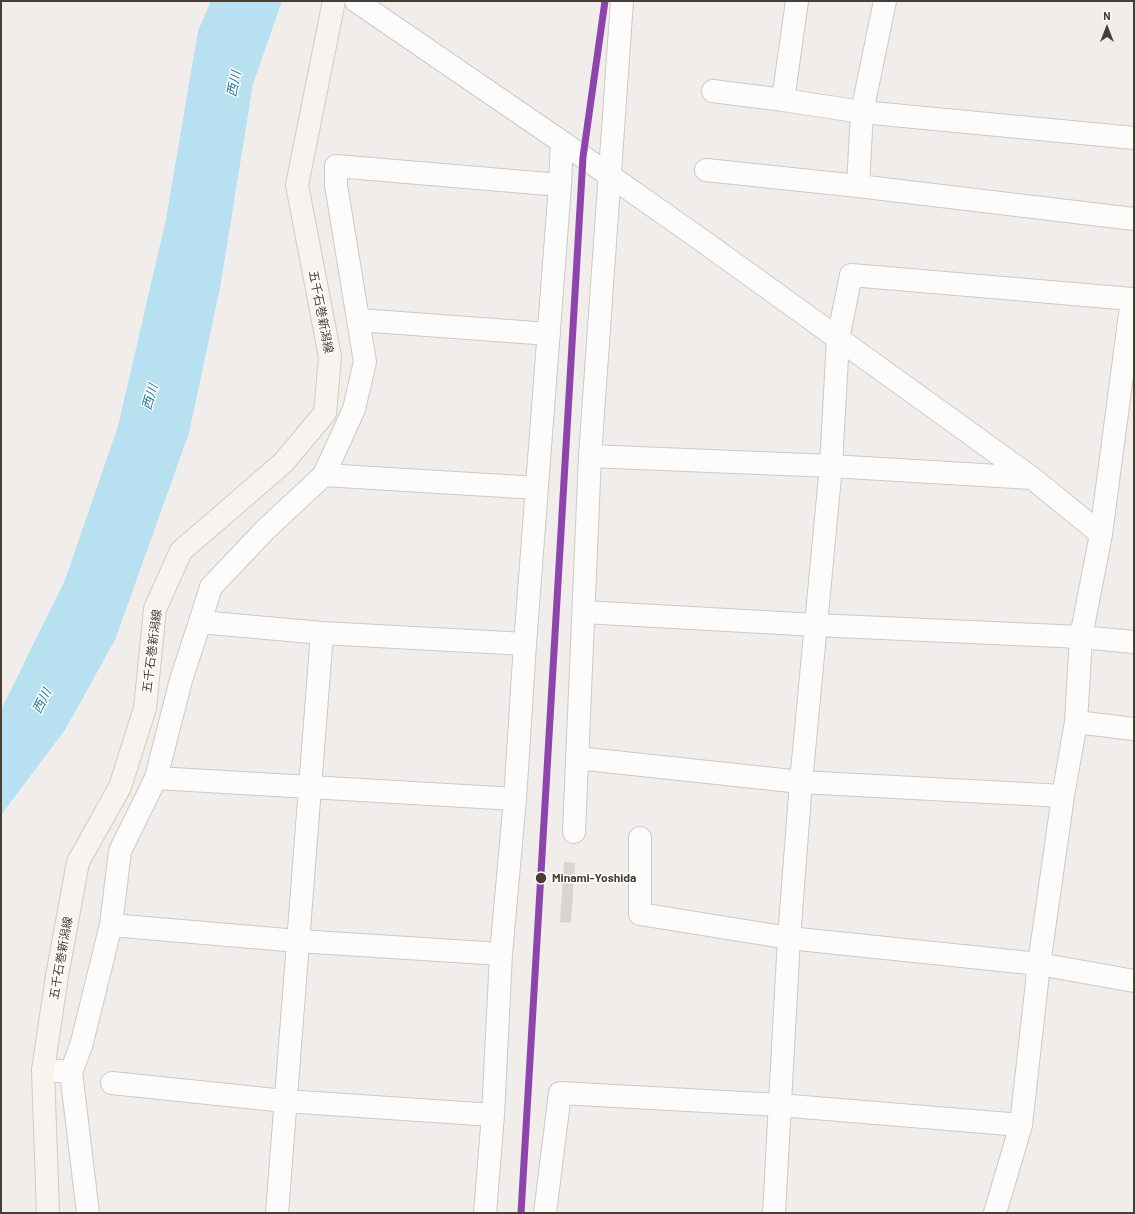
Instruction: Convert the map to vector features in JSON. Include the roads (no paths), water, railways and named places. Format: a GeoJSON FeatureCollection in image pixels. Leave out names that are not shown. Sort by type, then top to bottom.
{"type":"FeatureCollection","features":[{"type":"Feature","properties":{"kind":"main road","name":"五千石巻新潟線"},"geometry":{"type":"LineString","coordinates":[[48,1213],[43,1070],[57,976],[78,862],[120,787],[145,708],[154,609],[180,551],[283,463],[325,413],[330,356],[296,184],[334,1]]}},
{"type":"Feature","properties":{"kind":"street"},"geometry":{"type":"LineString","coordinates":[[356,1],[562,142],[700,239],[1032,478],[1101,534]]}},
{"type":"Feature","properties":{"kind":"street"},"geometry":{"type":"LineString","coordinates":[[574,832],[590,456],[622,1]]}},
{"type":"Feature","properties":{"kind":"street"},"geometry":{"type":"LineString","coordinates":[[783,100],[797,1]]}},
{"type":"Feature","properties":{"kind":"street"},"geometry":{"type":"LineString","coordinates":[[858,186],[862,112],[884,1]]}},
{"type":"Feature","properties":{"kind":"street"},"geometry":{"type":"LineString","coordinates":[[713,91],[862,112],[1134,138]]}},
{"type":"Feature","properties":{"kind":"street"},"geometry":{"type":"LineString","coordinates":[[485,1213],[493,1115],[501,954],[515,799],[562,142]]}},
{"type":"Feature","properties":{"kind":"street"},"geometry":{"type":"LineString","coordinates":[[88,1213],[71,1072],[81,1046],[111,925],[120,851],[156,778],[181,680],[211,587],[266,529],[324,475],[354,410],[365,362],[336,185],[336,166],[560,184]]}},
{"type":"Feature","properties":{"kind":"street"},"geometry":{"type":"LineString","coordinates":[[706,170],[858,186],[1134,219]]}},
{"type":"Feature","properties":{"kind":"street"},"geometry":{"type":"LineString","coordinates":[[774,1213],[789,938],[801,782],[831,466],[838,339],[851,276],[1133,299],[1101,534],[1080,637],[1076,722],[1063,796],[1039,964],[1021,1124],[995,1213]]}},
{"type":"Feature","properties":{"kind":"street"},"geometry":{"type":"LineString","coordinates":[[359,320],[549,334]]}},
{"type":"Feature","properties":{"kind":"street"},"geometry":{"type":"LineString","coordinates":[[590,456],[831,466],[1032,478]]}},
{"type":"Feature","properties":{"kind":"street"},"geometry":{"type":"LineString","coordinates":[[324,475],[537,488]]}},
{"type":"Feature","properties":{"kind":"street"},"geometry":{"type":"LineString","coordinates":[[584,612],[816,625],[1080,637],[1134,642]]}},
{"type":"Feature","properties":{"kind":"street"},"geometry":{"type":"LineString","coordinates":[[200,622],[322,633],[525,644]]}},
{"type":"Feature","properties":{"kind":"street"},"geometry":{"type":"LineString","coordinates":[[277,1213],[322,633]]}},
{"type":"Feature","properties":{"kind":"street"},"geometry":{"type":"LineString","coordinates":[[1076,722],[1134,729]]}},
{"type":"Feature","properties":{"kind":"street"},"geometry":{"type":"LineString","coordinates":[[577,758],[801,782],[1063,796]]}},
{"type":"Feature","properties":{"kind":"street"},"geometry":{"type":"LineString","coordinates":[[156,778],[515,799]]}},
{"type":"Feature","properties":{"kind":"street"},"geometry":{"type":"LineString","coordinates":[[640,838],[640,914],[789,938],[1039,964],[1134,982]]}},
{"type":"Feature","properties":{"kind":"street"},"geometry":{"type":"LineString","coordinates":[[111,925],[298,941],[501,954]]}},
{"type":"Feature","properties":{"kind":"street"},"geometry":{"type":"LineString","coordinates":[[43,1070],[71,1072]]}},
{"type":"Feature","properties":{"kind":"street"},"geometry":{"type":"LineString","coordinates":[[112,1083],[285,1100],[493,1115]]}},
{"type":"Feature","properties":{"kind":"street"},"geometry":{"type":"LineString","coordinates":[[545,1213],[560,1093],[779,1106],[1021,1124]]}},
{"type":"Feature","properties":{"kind":"water","name":"西川"},"geometry":{"type":"Polygon","coordinates":[[[211,1],[282,1],[253,84],[220,288],[189,433],[115,640],[65,730],[1,815],[1,710],[65,580],[118,426],[166,219],[198,31],[211,1]]]}},
{"type":"Feature","properties":{"kind":"place","name":"Minami-Yoshida"},"geometry":{"type":"Point","coordinates":[541,878]}}]}
